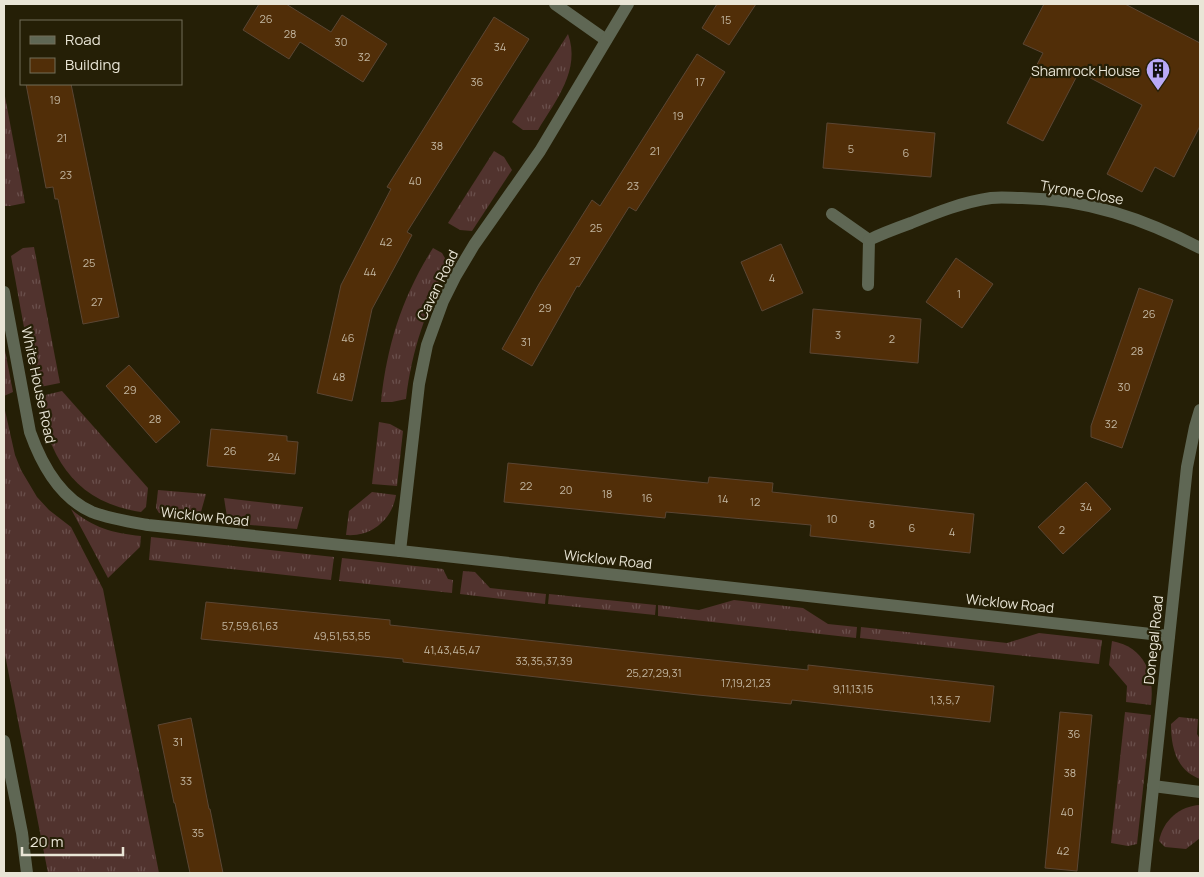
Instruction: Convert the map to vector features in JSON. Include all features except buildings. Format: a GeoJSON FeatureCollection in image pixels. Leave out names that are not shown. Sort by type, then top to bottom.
{"type":"FeatureCollection","features":[{"type":"Feature","properties":{"kind":"street"},"geometry":{"type":"LineString","coordinates":[[555,4],[606,40]]}},
{"type":"Feature","properties":{"kind":"street","name":"Cavan Road"},"geometry":{"type":"LineString","coordinates":[[400,551],[418,384],[422,363],[434,324],[455,277],[474,245],[540,151],[628,4]]}},
{"type":"Feature","properties":{"kind":"street","name":"Tyrone Close"},"geometry":{"type":"LineString","coordinates":[[869,240],[947,208],[970,202],[994,198],[1038,198],[1078,204],[1126,215],[1153,225],[1200,248]]}},
{"type":"Feature","properties":{"kind":"street"},"geometry":{"type":"LineString","coordinates":[[832,214],[869,240],[868,285]]}},
{"type":"Feature","properties":{"kind":"street","name":"White House Road"},"geometry":{"type":"LineString","coordinates":[[4,292],[30,432],[45,467],[56,481]]}},
{"type":"Feature","properties":{"kind":"street","name":"Donegal Road"},"geometry":{"type":"LineString","coordinates":[[1144,873],[1187,467],[1200,410]]}},
{"type":"Feature","properties":{"kind":"street","name":"Wicklow Road"},"geometry":{"type":"LineString","coordinates":[[56,481],[78,504],[92,512],[148,525],[1169,636]]}},
{"type":"Feature","properties":{"kind":"street"},"geometry":{"type":"LineString","coordinates":[[4,741],[22,833],[27,873]]}},
{"type":"Feature","properties":{"kind":"street"},"geometry":{"type":"LineString","coordinates":[[1153,786],[1200,792]]}},
{"type":"Feature","properties":{"kind":"green space"},"geometry":{"type":"Polygon","coordinates":[[[568,34],[571,60],[565,84],[538,130],[523,130],[512,122],[568,34]]]}},
{"type":"Feature","properties":{"kind":"green space"},"geometry":{"type":"Polygon","coordinates":[[[4,91],[25,203],[10,206],[4,206],[4,91]]]}},
{"type":"Feature","properties":{"kind":"green space"},"geometry":{"type":"Polygon","coordinates":[[[494,151],[504,157],[512,170],[472,231],[460,230],[448,223],[494,151]]]}},
{"type":"Feature","properties":{"kind":"green space"},"geometry":{"type":"Polygon","coordinates":[[[34,247],[60,383],[35,388],[11,256],[23,248],[34,247]]]}},
{"type":"Feature","properties":{"kind":"green space"},"geometry":{"type":"Polygon","coordinates":[[[433,248],[442,253],[449,265],[433,298],[421,330],[412,363],[406,399],[381,402],[387,361],[398,322],[413,285],[433,248]]]}},
{"type":"Feature","properties":{"kind":"green space"},"geometry":{"type":"Polygon","coordinates":[[[4,345],[13,392],[4,396],[4,345]]]}},
{"type":"Feature","properties":{"kind":"green space"},"geometry":{"type":"Polygon","coordinates":[[[62,391],[148,488],[146,507],[141,512],[118,507],[98,498],[82,487],[69,474],[58,458],[42,419],[37,397],[62,391]]]}},
{"type":"Feature","properties":{"kind":"green space"},"geometry":{"type":"Polygon","coordinates":[[[4,406],[15,455],[21,470],[37,497],[49,510],[71,527],[103,589],[159,873],[48,873],[4,650],[4,406]]]}},
{"type":"Feature","properties":{"kind":"green space"},"geometry":{"type":"Polygon","coordinates":[[[379,422],[390,424],[403,431],[397,486],[372,484],[379,422]]]}},
{"type":"Feature","properties":{"kind":"green space"},"geometry":{"type":"Polygon","coordinates":[[[158,490],[206,494],[199,519],[159,513],[156,508],[158,490]]]}},
{"type":"Feature","properties":{"kind":"green space"},"geometry":{"type":"Polygon","coordinates":[[[372,492],[396,495],[390,512],[372,530],[355,535],[346,535],[349,511],[372,492]]]}},
{"type":"Feature","properties":{"kind":"green space"},"geometry":{"type":"Polygon","coordinates":[[[224,498],[303,507],[297,529],[228,523],[224,498]]]}},
{"type":"Feature","properties":{"kind":"green space"},"geometry":{"type":"Polygon","coordinates":[[[71,509],[95,525],[121,533],[141,536],[140,547],[108,578],[71,509]]]}},
{"type":"Feature","properties":{"kind":"green space"},"geometry":{"type":"Polygon","coordinates":[[[151,537],[334,557],[331,580],[149,560],[151,537]]]}},
{"type":"Feature","properties":{"kind":"green space"},"geometry":{"type":"Polygon","coordinates":[[[342,558],[443,569],[448,579],[453,580],[452,593],[339,581],[342,558]]]}},
{"type":"Feature","properties":{"kind":"green space"},"geometry":{"type":"Polygon","coordinates":[[[463,571],[475,572],[490,588],[546,594],[545,604],[460,594],[463,571]]]}},
{"type":"Feature","properties":{"kind":"green space"},"geometry":{"type":"Polygon","coordinates":[[[549,594],[656,605],[655,615],[548,604],[549,594]]]}},
{"type":"Feature","properties":{"kind":"green space"},"geometry":{"type":"Polygon","coordinates":[[[734,600],[803,608],[828,624],[857,627],[856,638],[658,616],[658,605],[699,610],[734,600]]]}},
{"type":"Feature","properties":{"kind":"green space"},"geometry":{"type":"Polygon","coordinates":[[[861,627],[1007,643],[1039,633],[1102,640],[1099,664],[860,638],[861,627]]]}},
{"type":"Feature","properties":{"kind":"green space"},"geometry":{"type":"Polygon","coordinates":[[[1112,641],[1133,649],[1145,664],[1151,683],[1151,705],[1126,702],[1127,686],[1109,665],[1112,641]]]}},
{"type":"Feature","properties":{"kind":"green space"},"geometry":{"type":"Polygon","coordinates":[[[1125,712],[1151,715],[1137,844],[1128,846],[1111,843],[1125,712]]]}},
{"type":"Feature","properties":{"kind":"green space"},"geometry":{"type":"Polygon","coordinates":[[[1179,717],[1198,719],[1200,779],[1185,770],[1176,757],[1172,741],[1171,724],[1179,717]]]}},
{"type":"Feature","properties":{"kind":"green space"},"geometry":{"type":"Polygon","coordinates":[[[1200,805],[1200,838],[1186,849],[1165,847],[1159,841],[1168,821],[1179,811],[1200,805]]]}},
{"type":"Feature","properties":{"kind":"place","name":"Shamrock House"},"geometry":{"type":"Point","coordinates":[1158,91]}}]}
